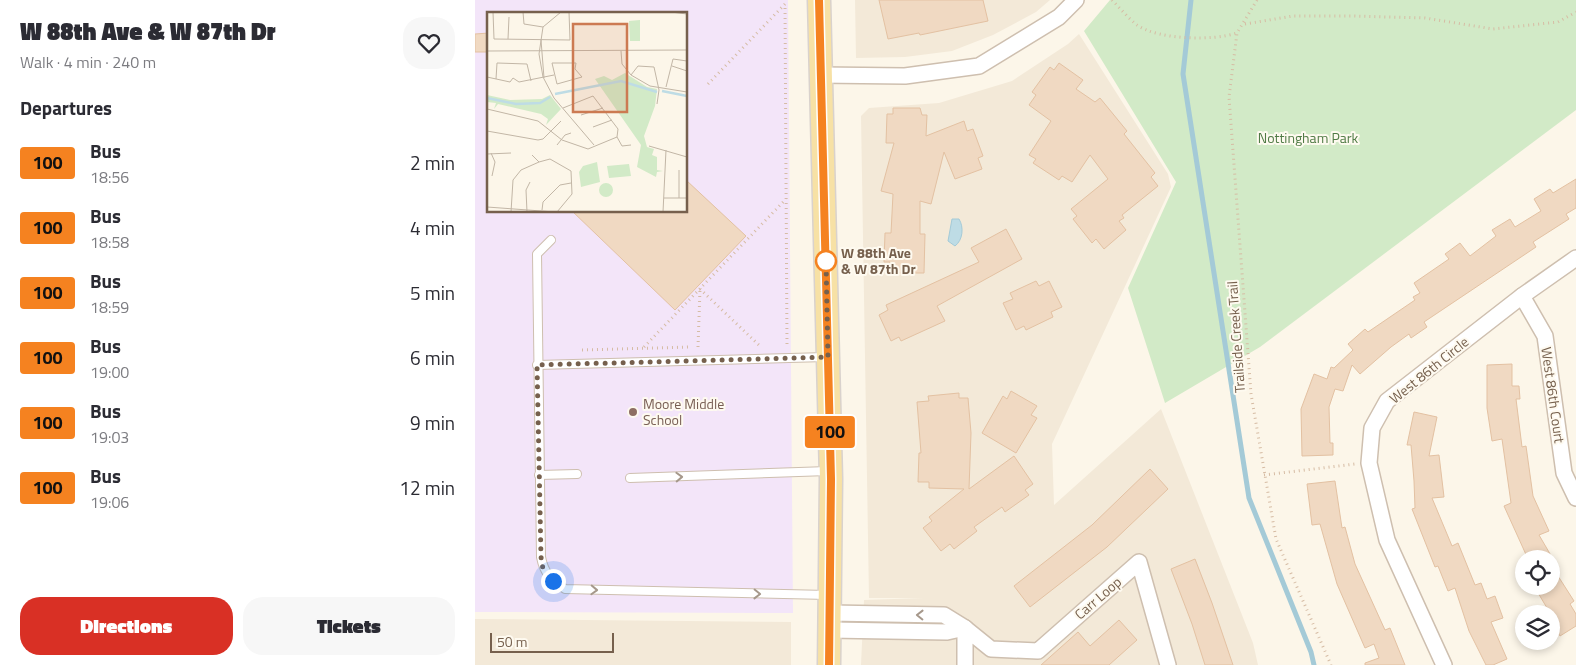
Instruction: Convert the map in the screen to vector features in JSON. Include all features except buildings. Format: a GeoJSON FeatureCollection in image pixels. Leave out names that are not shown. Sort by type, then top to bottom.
{"type":"FeatureCollection","features":[{"type":"Feature","properties":{"kind":"main road"},"geometry":{"type":"LineString","coordinates":[[819,0],[831,471],[829,665]]}},
{"type":"Feature","properties":{"kind":"street"},"geometry":{"type":"LineString","coordinates":[[820,75],[905,76],[979,66],[1059,17],[1076,0]]}},
{"type":"Feature","properties":{"kind":"street","name":"West 86th Circle"},"geometry":{"type":"LineString","coordinates":[[1444,665],[1387,540],[1369,463],[1373,428],[1387,401],[1522,296],[1576,258]]}},
{"type":"Feature","properties":{"kind":"street","name":"West 86th Court"},"geometry":{"type":"LineString","coordinates":[[1522,296],[1545,336],[1564,473],[1576,498]]}},
{"type":"Feature","properties":{"kind":"street","name":"Carr Loop"},"geometry":{"type":"LineString","coordinates":[[830,613],[944,616],[965,628],[991,649],[1038,651],[1139,562],[1168,665]]}},
{"type":"Feature","properties":{"kind":"street"},"geometry":{"type":"LineString","coordinates":[[965,628],[965,665]]}},
{"type":"Feature","properties":{"kind":"lane"},"geometry":{"type":"LineString","coordinates":[[551,240],[537,254],[539,474],[543,569],[553,581],[565,589],[830,613]]}},
{"type":"Feature","properties":{"kind":"lane"},"geometry":{"type":"LineString","coordinates":[[537,365],[828,357]]}},
{"type":"Feature","properties":{"kind":"lane"},"geometry":{"type":"LineString","coordinates":[[630,478],[831,471]]}},
{"type":"Feature","properties":{"kind":"lane"},"geometry":{"type":"LineString","coordinates":[[539,474],[577,474]]}},
{"type":"Feature","properties":{"kind":"path"},"geometry":{"type":"LineString","coordinates":[[1112,0],[1139,26],[1173,37],[1200,38],[1227,36],[1237,33],[1257,0]]}},
{"type":"Feature","properties":{"kind":"path"},"geometry":{"type":"LineString","coordinates":[[708,84],[785,4],[788,346],[779,346]]}},
{"type":"Feature","properties":{"kind":"path"},"geometry":{"type":"LineString","coordinates":[[1244,24],[1293,16],[1352,16],[1425,18],[1493,29],[1558,22],[1576,12]]}},
{"type":"Feature","properties":{"kind":"path","name":"Trailside Creek Trail"},"geometry":{"type":"LineString","coordinates":[[1237,33],[1229,97],[1251,394],[1276,539],[1331,665]]}},
{"type":"Feature","properties":{"kind":"path"},"geometry":{"type":"LineString","coordinates":[[643,347],[787,199]]}},
{"type":"Feature","properties":{"kind":"path"},"geometry":{"type":"LineString","coordinates":[[698,347],[700,289]]}},
{"type":"Feature","properties":{"kind":"path"},"geometry":{"type":"LineString","coordinates":[[700,289],[762,348],[753,348]]}},
{"type":"Feature","properties":{"kind":"path"},"geometry":{"type":"LineString","coordinates":[[575,350],[707,347]]}},
{"type":"Feature","properties":{"kind":"path"},"geometry":{"type":"LineString","coordinates":[[1264,475],[1369,463]]}},
{"type":"Feature","properties":{"kind":"shaded area","name":"Moore Middle School"},"geometry":{"type":"Polygon","coordinates":[[[475,0],[788,0],[793,613],[475,612],[475,0]]]}},
{"type":"Feature","properties":{"kind":"shaded area"},"geometry":{"type":"Polygon","coordinates":[[[855,0],[1050,0],[1036,12],[993,35],[952,51],[905,57],[856,58],[855,0]]]}},
{"type":"Feature","properties":{"kind":"shaded area"},"geometry":{"type":"Polygon","coordinates":[[[1079,34],[1168,174],[1171,187],[1052,444],[1054,505],[1161,409],[1253,643],[1258,665],[861,665],[864,600],[924,598],[869,598],[861,116],[869,108],[939,103],[1012,81],[1068,44],[1079,34]]]}},
{"type":"Feature","properties":{"kind":"shaded area"},"geometry":{"type":"Polygon","coordinates":[[[475,619],[791,622],[791,665],[475,665],[475,619]]]}},
{"type":"Feature","properties":{"kind":"green space","name":"Nottingham Park"},"geometry":{"type":"Polygon","coordinates":[[[1110,0],[1576,0],[1576,110],[1260,347],[1165,403],[1128,288],[1176,182],[1084,31],[1110,0]]]}},
{"type":"Feature","properties":{"kind":"water"},"geometry":{"type":"Polygon","coordinates":[[[952,219],[959,219],[962,229],[960,240],[955,246],[948,241],[952,219]]]}},
{"type":"Feature","properties":{"kind":"waterway"},"geometry":{"type":"LineString","coordinates":[[1191,0],[1183,74],[1249,498],[1311,652],[1314,665]]}},
{"type":"Feature","properties":{"kind":"bus line","name":"100"},"geometry":{"type":"LineString","coordinates":[[819,0],[831,479],[829,665]]}},
{"type":"Feature","properties":{"kind":"place","name":"W 88th Ave & W 87th Dr"},"geometry":{"type":"Point","coordinates":[826,261]}},
{"type":"Feature","properties":{"kind":"place","name":"Moore Middle School"},"geometry":{"type":"Point","coordinates":[633,412]}},
{"type":"Feature","properties":{"kind":"route"},"geometry":{"type":"LineString","coordinates":[[553,581],[543,569],[541,557],[537,365],[828,357],[826,261]]}}]}
